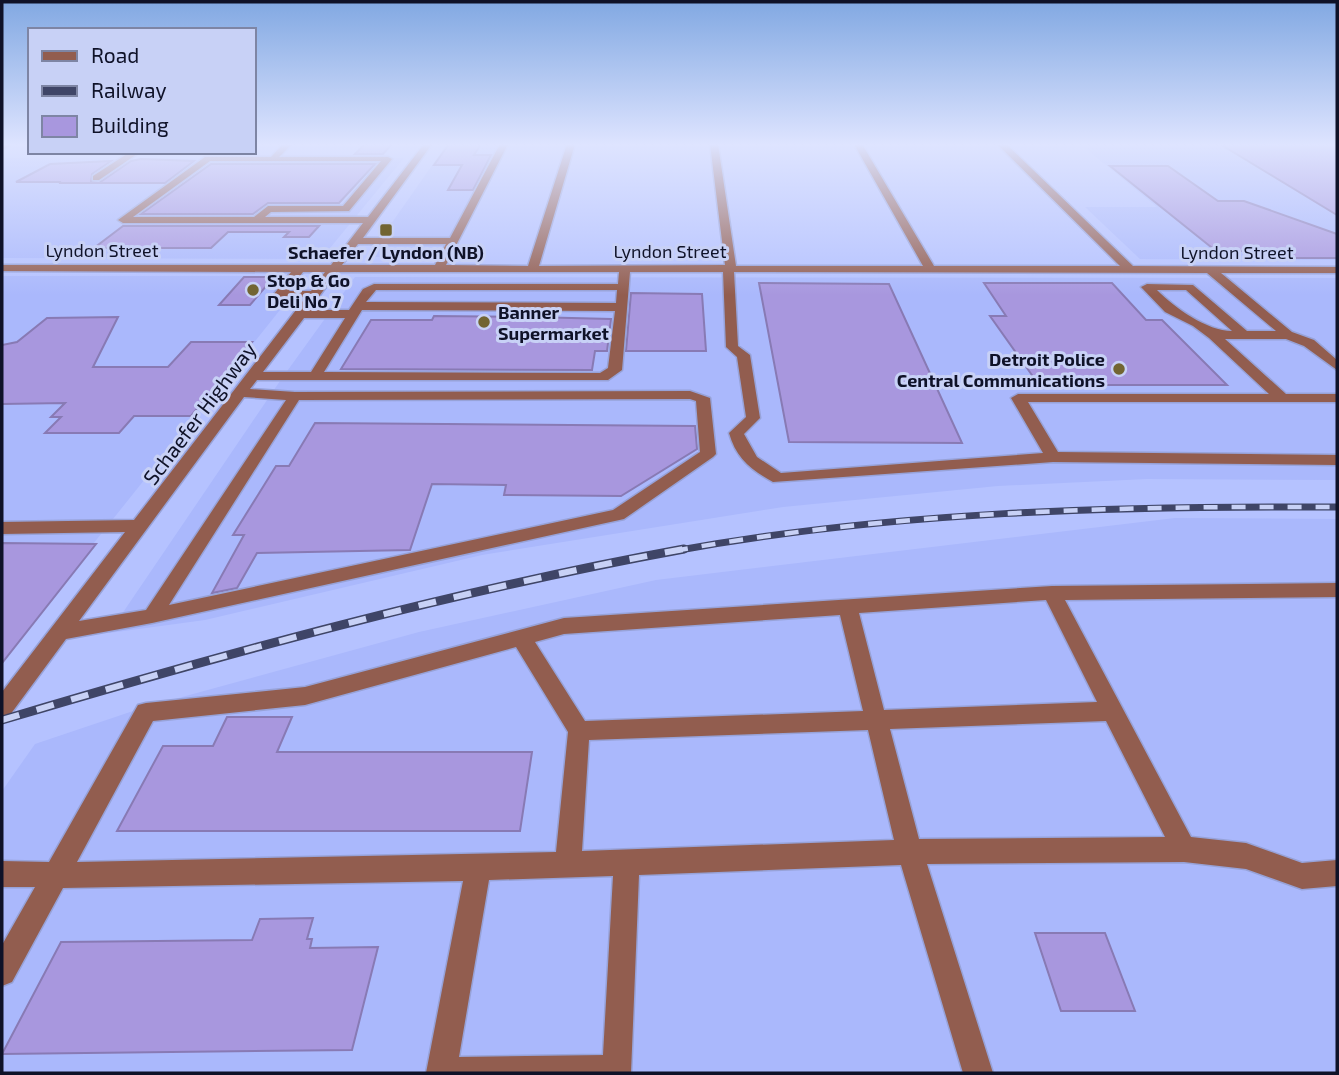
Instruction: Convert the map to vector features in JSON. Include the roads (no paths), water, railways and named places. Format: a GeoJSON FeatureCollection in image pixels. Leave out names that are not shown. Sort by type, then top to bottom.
{"type":"FeatureCollection","features":[{"type":"Feature","properties":{"kind":"street"},"geometry":{"type":"LineString","coordinates":[[160,194],[124,220],[371,220]]}},
{"type":"Feature","properties":{"kind":"street"},"geometry":{"type":"LineString","coordinates":[[257,220],[268,209],[346,209],[358,194]]}},
{"type":"Feature","properties":{"kind":"street","name":"Schaefer Highway"},"geometry":{"type":"LineString","coordinates":[[2,708],[390,194]]}},
{"type":"Feature","properties":{"kind":"street"},"geometry":{"type":"LineString","coordinates":[[439,268],[478,194]]}},
{"type":"Feature","properties":{"kind":"street"},"geometry":{"type":"LineString","coordinates":[[533,268],[556,194]]}},
{"type":"Feature","properties":{"kind":"street"},"geometry":{"type":"LineString","coordinates":[[720,194],[729,268],[732,347],[743,355],[753,418],[736,433],[740,450],[751,464],[779,478],[1054,457],[1337,460]]}},
{"type":"Feature","properties":{"kind":"street"},"geometry":{"type":"LineString","coordinates":[[887,194],[930,269]]}},
{"type":"Feature","properties":{"kind":"street"},"geometry":{"type":"LineString","coordinates":[[1052,194],[1129,269]]}},
{"type":"Feature","properties":{"kind":"street"},"geometry":{"type":"LineString","coordinates":[[356,241],[454,241]]}},
{"type":"Feature","properties":{"kind":"street","name":"Lyndon Street"},"geometry":{"type":"LineString","coordinates":[[2,268],[1337,270]]}},
{"type":"Feature","properties":{"kind":"street"},"geometry":{"type":"LineString","coordinates":[[300,268],[280,294],[315,294]]}},
{"type":"Feature","properties":{"kind":"street"},"geometry":{"type":"LineString","coordinates":[[483,287],[490,268]]}},
{"type":"Feature","properties":{"kind":"street"},"geometry":{"type":"LineString","coordinates":[[253,376],[603,377],[615,370],[625,268]]}},
{"type":"Feature","properties":{"kind":"street"},"geometry":{"type":"LineString","coordinates":[[1209,269],[1288,335],[1309,343],[1337,366]]}},
{"type":"Feature","properties":{"kind":"street"},"geometry":{"type":"LineString","coordinates":[[315,376],[367,291],[374,288],[623,287]]}},
{"type":"Feature","properties":{"kind":"street"},"geometry":{"type":"LineString","coordinates":[[1244,335],[1189,287],[1147,287],[1168,309],[1197,323],[1213,335],[1281,397]]}},
{"type":"Feature","properties":{"kind":"street"},"geometry":{"type":"LineString","coordinates":[[300,314],[355,310],[620,307]]}},
{"type":"Feature","properties":{"kind":"street"},"geometry":{"type":"LineString","coordinates":[[1213,335],[1288,335]]}},
{"type":"Feature","properties":{"kind":"street"},"geometry":{"type":"LineString","coordinates":[[60,632],[152,616],[618,515],[708,454],[703,398],[690,394],[295,396],[240,393]]}},
{"type":"Feature","properties":{"kind":"street"},"geometry":{"type":"LineString","coordinates":[[152,616],[295,396]]}},
{"type":"Feature","properties":{"kind":"street"},"geometry":{"type":"LineString","coordinates":[[1054,457],[1018,398],[1337,398]]}},
{"type":"Feature","properties":{"kind":"street"},"geometry":{"type":"LineString","coordinates":[[2,528],[140,526]]}},
{"type":"Feature","properties":{"kind":"street"},"geometry":{"type":"LineString","coordinates":[[2,972],[146,712],[306,696],[564,626],[1052,593],[1337,590]]}},
{"type":"Feature","properties":{"kind":"street"},"geometry":{"type":"LineString","coordinates":[[1052,593],[1184,849]]}},
{"type":"Feature","properties":{"kind":"street"},"geometry":{"type":"LineString","coordinates":[[847,606],[909,852],[978,1073]]}},
{"type":"Feature","properties":{"kind":"street"},"geometry":{"type":"LineString","coordinates":[[521,637],[579,731],[568,863]]}},
{"type":"Feature","properties":{"kind":"street"},"geometry":{"type":"LineString","coordinates":[[579,731],[1113,711]]}},
{"type":"Feature","properties":{"kind":"street"},"geometry":{"type":"LineString","coordinates":[[2,874],[478,868],[909,852],[1184,849],[1246,856],[1302,876],[1337,873]]}},
{"type":"Feature","properties":{"kind":"street"},"geometry":{"type":"LineString","coordinates":[[478,868],[442,1073],[617,1072],[627,862]]}},
{"type":"Feature","properties":{"kind":"railway"},"geometry":{"type":"LineString","coordinates":[[674,551],[839,527],[921,519],[1087,510],[1337,507]]}},
{"type":"Feature","properties":{"kind":"railway"},"geometry":{"type":"LineString","coordinates":[[2,720],[341,625],[512,584],[684,549]]}},
{"type":"Feature","properties":{"kind":"place","name":"Schaefer / Lyndon (NB)"},"geometry":{"type":"Point","coordinates":[386,230]}},
{"type":"Feature","properties":{"kind":"place","name":"Stop & Go Deli No 7"},"geometry":{"type":"Point","coordinates":[253,290]}},
{"type":"Feature","properties":{"kind":"place","name":"Banner Supermarket"},"geometry":{"type":"Point","coordinates":[484,322]}},
{"type":"Feature","properties":{"kind":"place","name":"Detroit Police Central Communications"},"geometry":{"type":"Point","coordinates":[1119,369]}}]}
